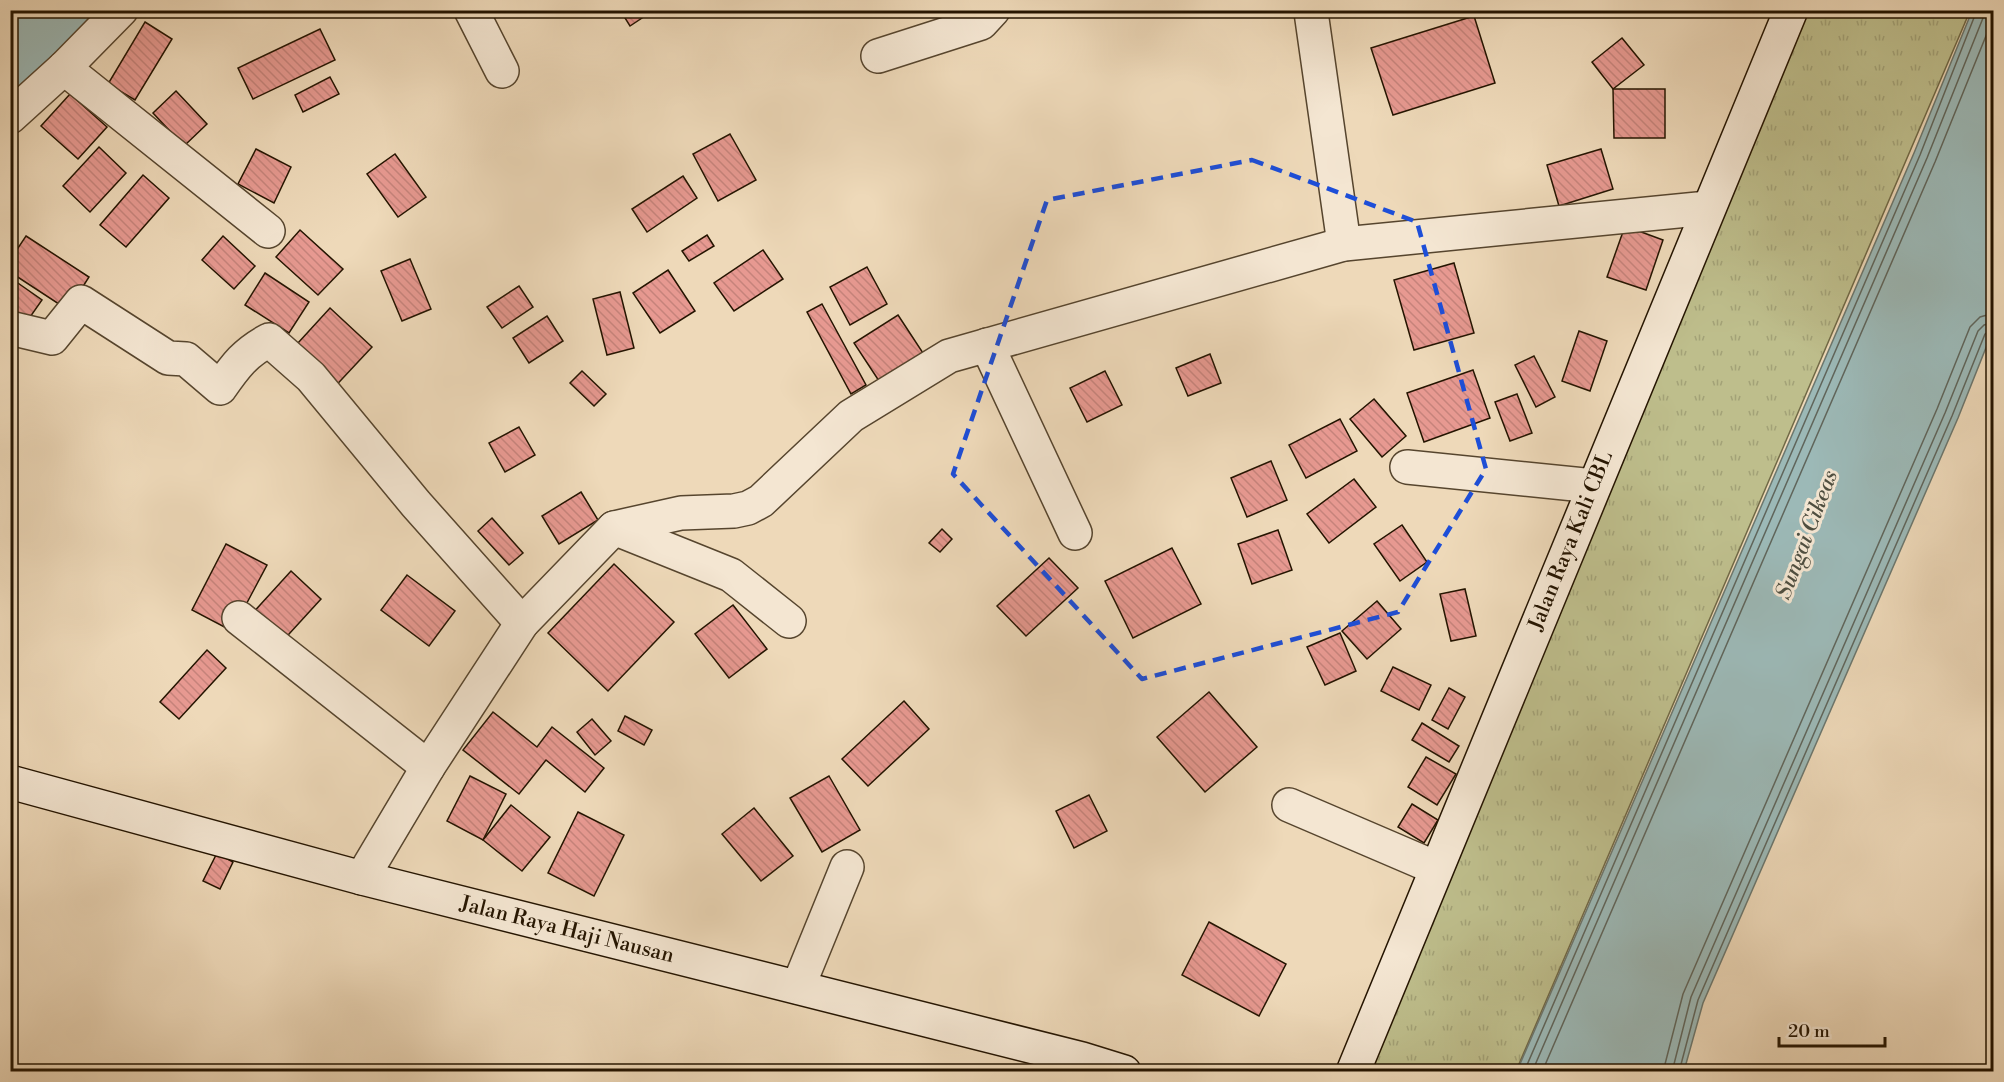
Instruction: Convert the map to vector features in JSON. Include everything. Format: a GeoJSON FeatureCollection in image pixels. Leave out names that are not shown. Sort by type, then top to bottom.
{"type":"FeatureCollection","features":[{"type":"Feature","properties":{"kind":"street"},"geometry":{"type":"LineString","coordinates":[[10,117],[64,68],[121,10]]}},
{"type":"Feature","properties":{"kind":"street"},"geometry":{"type":"LineString","coordinates":[[471,10],[502,71]]}},
{"type":"Feature","properties":{"kind":"street"},"geometry":{"type":"LineString","coordinates":[[878,56],[981,23],[993,10]]}},
{"type":"Feature","properties":{"kind":"street","name":"Jalan Raya Kali CBL"},"geometry":{"type":"LineString","coordinates":[[1353,1071],[1791,10]]}},
{"type":"Feature","properties":{"kind":"street"},"geometry":{"type":"LineString","coordinates":[[1311,12],[1344,244]]}},
{"type":"Feature","properties":{"kind":"street"},"geometry":{"type":"LineString","coordinates":[[64,68],[268,231]]}},
{"type":"Feature","properties":{"kind":"street"},"geometry":{"type":"LineString","coordinates":[[362,878],[428,767],[522,623],[614,528],[681,513],[734,511],[748,508],[761,501],[851,416],[949,356],[1344,244],[1708,208]]}},
{"type":"Feature","properties":{"kind":"street"},"geometry":{"type":"LineString","coordinates":[[10,328],[52,338],[81,302],[168,358],[186,359],[220,387],[238,362],[251,350],[269,340],[311,378],[416,504],[522,623]]}},
{"type":"Feature","properties":{"kind":"street"},"geometry":{"type":"LineString","coordinates":[[987,345],[1075,533]]}},
{"type":"Feature","properties":{"kind":"street"},"geometry":{"type":"LineString","coordinates":[[1407,467],[1594,486]]}},
{"type":"Feature","properties":{"kind":"street"},"geometry":{"type":"LineString","coordinates":[[614,528],[731,575],[789,621]]}},
{"type":"Feature","properties":{"kind":"street"},"geometry":{"type":"LineString","coordinates":[[239,618],[428,767]]}},
{"type":"Feature","properties":{"kind":"street","name":"Jalan Raya Haji Nausan"},"geometry":{"type":"LineString","coordinates":[[10,782],[362,878],[1124,1071]]}},
{"type":"Feature","properties":{"kind":"street"},"geometry":{"type":"LineString","coordinates":[[1289,805],[1436,868]]}},
{"type":"Feature","properties":{"kind":"street"},"geometry":{"type":"LineString","coordinates":[[798,987],[847,867]]}},
{"type":"Feature","properties":{"kind":"highlighted area"},"geometry":{"type":"Polygon","coordinates":[[[1252,160],[1417,222],[1486,469],[1398,612],[1142,679],[953,474],[1047,200],[1252,160]]]}},
{"type":"Feature","properties":{"kind":"green space"},"geometry":{"type":"Polygon","coordinates":[[[1791,11],[1970,11],[1516,1071],[1353,1072],[1791,11]]]}},
{"type":"Feature","properties":{"kind":"water","name":"Sungai Cikeas"},"geometry":{"type":"Polygon","coordinates":[[[1972,11],[1993,11],[1993,330],[1958,418],[1703,1003],[1684,1071],[1517,1071],[1914,153],[1972,11]]]}},
{"type":"Feature","properties":{"kind":"building"},"geometry":{"type":"Polygon","coordinates":[[[620,10],[654,10],[630,26],[620,10]]]}},
{"type":"Feature","properties":{"kind":"building"},"geometry":{"type":"Polygon","coordinates":[[[1474,16],[1495,83],[1393,115],[1371,48],[1474,16]]]}},
{"type":"Feature","properties":{"kind":"building"},"geometry":{"type":"Polygon","coordinates":[[[145,22],[172,39],[135,100],[108,84],[145,22]]]}},
{"type":"Feature","properties":{"kind":"building"},"geometry":{"type":"Polygon","coordinates":[[[320,29],[335,60],[253,99],[238,68],[320,29]]]}},
{"type":"Feature","properties":{"kind":"building"},"geometry":{"type":"Polygon","coordinates":[[[1622,38],[1644,65],[1613,89],[1592,62],[1622,38]]]}},
{"type":"Feature","properties":{"kind":"building"},"geometry":{"type":"Polygon","coordinates":[[[330,77],[339,94],[303,112],[295,95],[330,77]]]}},
{"type":"Feature","properties":{"kind":"building"},"geometry":{"type":"Polygon","coordinates":[[[1613,89],[1665,89],[1665,138],[1614,138],[1613,89]]]}},
{"type":"Feature","properties":{"kind":"building"},"geometry":{"type":"Polygon","coordinates":[[[176,91],[207,124],[184,146],[153,113],[176,91]]]}},
{"type":"Feature","properties":{"kind":"building"},"geometry":{"type":"Polygon","coordinates":[[[70,94],[107,127],[78,159],[41,126],[70,94]]]}},
{"type":"Feature","properties":{"kind":"building"},"geometry":{"type":"Polygon","coordinates":[[[730,134],[756,180],[718,201],[693,154],[730,134]]]}},
{"type":"Feature","properties":{"kind":"building"},"geometry":{"type":"Polygon","coordinates":[[[99,147],[126,173],[90,212],[63,186],[99,147]]]}},
{"type":"Feature","properties":{"kind":"building"},"geometry":{"type":"Polygon","coordinates":[[[256,149],[291,167],[274,203],[238,184],[256,149]]]}},
{"type":"Feature","properties":{"kind":"building"},"geometry":{"type":"Polygon","coordinates":[[[1601,149],[1613,189],[1559,206],[1547,165],[1601,149]]]}},
{"type":"Feature","properties":{"kind":"building"},"geometry":{"type":"Polygon","coordinates":[[[395,154],[426,197],[398,217],[367,174],[395,154]]]}},
{"type":"Feature","properties":{"kind":"building"},"geometry":{"type":"Polygon","coordinates":[[[143,175],[169,198],[126,247],[100,225],[143,175]]]}},
{"type":"Feature","properties":{"kind":"building"},"geometry":{"type":"Polygon","coordinates":[[[683,176],[697,198],[647,232],[632,209],[683,176]]]}},
{"type":"Feature","properties":{"kind":"building"},"geometry":{"type":"Polygon","coordinates":[[[1625,226],[1663,240],[1646,290],[1607,277],[1625,226]]]}},
{"type":"Feature","properties":{"kind":"building"},"geometry":{"type":"Polygon","coordinates":[[[300,230],[343,269],[318,295],[276,257],[300,230]]]}},
{"type":"Feature","properties":{"kind":"building"},"geometry":{"type":"Polygon","coordinates":[[[707,235],[714,246],[689,261],[682,251],[707,235]]]}},
{"type":"Feature","properties":{"kind":"building"},"geometry":{"type":"Polygon","coordinates":[[[26,236],[89,277],[68,310],[10,272],[10,260],[26,236]]]}},
{"type":"Feature","properties":{"kind":"building"},"geometry":{"type":"Polygon","coordinates":[[[223,236],[255,266],[234,289],[202,260],[223,236]]]}},
{"type":"Feature","properties":{"kind":"building"},"geometry":{"type":"Polygon","coordinates":[[[763,250],[783,279],[734,311],[714,283],[763,250]]]}},
{"type":"Feature","properties":{"kind":"building"},"geometry":{"type":"Polygon","coordinates":[[[410,259],[431,309],[402,321],[381,271],[410,259]]]}},
{"type":"Feature","properties":{"kind":"building"},"geometry":{"type":"Polygon","coordinates":[[[1454,263],[1474,333],[1414,350],[1394,280],[1454,263]]]}},
{"type":"Feature","properties":{"kind":"building"},"geometry":{"type":"Polygon","coordinates":[[[867,267],[887,304],[850,325],[830,287],[867,267]]]}},
{"type":"Feature","properties":{"kind":"building"},"geometry":{"type":"Polygon","coordinates":[[[668,270],[695,311],[660,333],[633,293],[668,270]]]}},
{"type":"Feature","properties":{"kind":"building"},"geometry":{"type":"Polygon","coordinates":[[[265,273],[309,302],[289,333],[245,305],[265,273]]]}},
{"type":"Feature","properties":{"kind":"building"},"geometry":{"type":"Polygon","coordinates":[[[15,281],[42,300],[21,330],[10,322],[10,288],[15,281]]]}},
{"type":"Feature","properties":{"kind":"building"},"geometry":{"type":"Polygon","coordinates":[[[519,286],[533,307],[502,328],[487,307],[519,286]]]}},
{"type":"Feature","properties":{"kind":"building"},"geometry":{"type":"Polygon","coordinates":[[[620,292],[634,348],[607,355],[593,299],[620,292]]]}},
{"type":"Feature","properties":{"kind":"building"},"geometry":{"type":"Polygon","coordinates":[[[822,304],[866,385],[851,394],[807,312],[822,304]]]}},
{"type":"Feature","properties":{"kind":"building"},"geometry":{"type":"Polygon","coordinates":[[[330,308],[372,347],[328,394],[287,355],[330,308]]]}},
{"type":"Feature","properties":{"kind":"building"},"geometry":{"type":"Polygon","coordinates":[[[898,315],[923,353],[879,381],[854,343],[898,315]]]}},
{"type":"Feature","properties":{"kind":"building"},"geometry":{"type":"Polygon","coordinates":[[[547,316],[563,341],[529,363],[513,338],[547,316]]]}},
{"type":"Feature","properties":{"kind":"building"},"geometry":{"type":"Polygon","coordinates":[[[1579,331],[1607,341],[1590,391],[1562,381],[1579,331]]]}},
{"type":"Feature","properties":{"kind":"building"},"geometry":{"type":"Polygon","coordinates":[[[1210,354],[1221,383],[1188,396],[1176,368],[1210,354]]]}},
{"type":"Feature","properties":{"kind":"building"},"geometry":{"type":"Polygon","coordinates":[[[1534,356],[1555,397],[1536,407],[1515,365],[1534,356]]]}},
{"type":"Feature","properties":{"kind":"building"},"geometry":{"type":"Polygon","coordinates":[[[1473,370],[1490,418],[1424,442],[1407,393],[1473,370]]]}},
{"type":"Feature","properties":{"kind":"building"},"geometry":{"type":"Polygon","coordinates":[[[582,371],[606,394],[594,406],[570,383],[582,371]]]}},
{"type":"Feature","properties":{"kind":"building"},"geometry":{"type":"Polygon","coordinates":[[[1105,371],[1122,405],[1087,422],[1070,388],[1105,371]]]}},
{"type":"Feature","properties":{"kind":"building"},"geometry":{"type":"Polygon","coordinates":[[[1517,394],[1532,433],[1510,441],[1495,402],[1517,394]]]}},
{"type":"Feature","properties":{"kind":"building"},"geometry":{"type":"Polygon","coordinates":[[[1374,399],[1406,436],[1382,457],[1350,419],[1374,399]]]}},
{"type":"Feature","properties":{"kind":"building"},"geometry":{"type":"Polygon","coordinates":[[[1340,419],[1357,451],[1306,478],[1289,445],[1340,419]]]}},
{"type":"Feature","properties":{"kind":"building"},"geometry":{"type":"Polygon","coordinates":[[[519,427],[535,455],[505,472],[489,443],[519,427]]]}},
{"type":"Feature","properties":{"kind":"building"},"geometry":{"type":"Polygon","coordinates":[[[1271,461],[1287,500],[1247,517],[1231,478],[1271,461]]]}},
{"type":"Feature","properties":{"kind":"building"},"geometry":{"type":"Polygon","coordinates":[[[1354,479],[1376,507],[1329,543],[1307,514],[1354,479]]]}},
{"type":"Feature","properties":{"kind":"building"},"geometry":{"type":"Polygon","coordinates":[[[581,492],[598,520],[559,544],[542,516],[581,492]]]}},
{"type":"Feature","properties":{"kind":"building"},"geometry":{"type":"Polygon","coordinates":[[[492,518],[523,553],[509,565],[478,531],[492,518]]]}},
{"type":"Feature","properties":{"kind":"building"},"geometry":{"type":"Polygon","coordinates":[[[1402,525],[1427,562],[1400,581],[1374,544],[1402,525]]]}},
{"type":"Feature","properties":{"kind":"building"},"geometry":{"type":"Polygon","coordinates":[[[942,529],[952,539],[940,552],[929,543],[942,529]]]}},
{"type":"Feature","properties":{"kind":"building"},"geometry":{"type":"Polygon","coordinates":[[[1278,530],[1292,570],[1252,584],[1238,544],[1278,530]]]}},
{"type":"Feature","properties":{"kind":"building"},"geometry":{"type":"Polygon","coordinates":[[[226,544],[267,565],[232,631],[192,610],[226,544]]]}},
{"type":"Feature","properties":{"kind":"building"},"geometry":{"type":"Polygon","coordinates":[[[1172,548],[1201,604],[1133,638],[1105,581],[1172,548]]]}},
{"type":"Feature","properties":{"kind":"building"},"geometry":{"type":"Polygon","coordinates":[[[1049,558],[1078,588],[1026,636],[997,606],[1049,558]]]}},
{"type":"Feature","properties":{"kind":"building"},"geometry":{"type":"Polygon","coordinates":[[[614,564],[674,622],[608,691],[548,633],[614,564]]]}},
{"type":"Feature","properties":{"kind":"building"},"geometry":{"type":"Polygon","coordinates":[[[291,571],[321,599],[279,645],[249,617],[291,571]]]}},
{"type":"Feature","properties":{"kind":"building"},"geometry":{"type":"Polygon","coordinates":[[[407,575],[455,611],[429,646],[381,610],[407,575]]]}},
{"type":"Feature","properties":{"kind":"building"},"geometry":{"type":"Polygon","coordinates":[[[1465,589],[1476,636],[1451,641],[1440,594],[1465,589]]]}},
{"type":"Feature","properties":{"kind":"building"},"geometry":{"type":"Polygon","coordinates":[[[1377,601],[1401,629],[1367,659],[1342,631],[1377,601]]]}},
{"type":"Feature","properties":{"kind":"building"},"geometry":{"type":"Polygon","coordinates":[[[733,605],[767,649],[729,678],[695,634],[733,605]]]}},
{"type":"Feature","properties":{"kind":"building"},"geometry":{"type":"Polygon","coordinates":[[[1340,633],[1356,671],[1325,685],[1307,647],[1340,633]]]}},
{"type":"Feature","properties":{"kind":"building"},"geometry":{"type":"Polygon","coordinates":[[[207,650],[226,668],[179,719],[160,702],[207,650]]]}},
{"type":"Feature","properties":{"kind":"building"},"geometry":{"type":"Polygon","coordinates":[[[1393,667],[1431,685],[1419,710],[1381,691],[1393,667]]]}},
{"type":"Feature","properties":{"kind":"building"},"geometry":{"type":"Polygon","coordinates":[[[1449,688],[1465,697],[1448,729],[1432,720],[1449,688]]]}},
{"type":"Feature","properties":{"kind":"building"},"geometry":{"type":"Polygon","coordinates":[[[1209,692],[1257,747],[1205,792],[1157,737],[1209,692]]]}},
{"type":"Feature","properties":{"kind":"building"},"geometry":{"type":"Polygon","coordinates":[[[904,701],[929,729],[868,786],[842,759],[904,701]]]}},
{"type":"Feature","properties":{"kind":"building"},"geometry":{"type":"Polygon","coordinates":[[[493,712],[537,747],[552,727],[604,768],[585,792],[546,760],[519,794],[463,750],[493,712]]]}},
{"type":"Feature","properties":{"kind":"building"},"geometry":{"type":"Polygon","coordinates":[[[625,716],[652,730],[644,745],[618,731],[625,716]]]}},
{"type":"Feature","properties":{"kind":"building"},"geometry":{"type":"Polygon","coordinates":[[[592,719],[611,741],[595,755],[577,732],[592,719]]]}},
{"type":"Feature","properties":{"kind":"building"},"geometry":{"type":"Polygon","coordinates":[[[1422,723],[1459,746],[1449,762],[1412,740],[1422,723]]]}},
{"type":"Feature","properties":{"kind":"building"},"geometry":{"type":"Polygon","coordinates":[[[1426,757],[1456,774],[1437,805],[1408,787],[1426,757]]]}},
{"type":"Feature","properties":{"kind":"building"},"geometry":{"type":"Polygon","coordinates":[[[470,776],[506,794],[483,840],[447,821],[470,776]]]}},
{"type":"Feature","properties":{"kind":"building"},"geometry":{"type":"Polygon","coordinates":[[[829,776],[860,830],[822,852],[790,798],[829,776]]]}},
{"type":"Feature","properties":{"kind":"building"},"geometry":{"type":"Polygon","coordinates":[[[1089,795],[1107,831],[1074,848],[1056,811],[1089,795]]]}},
{"type":"Feature","properties":{"kind":"building"},"geometry":{"type":"Polygon","coordinates":[[[1412,804],[1438,820],[1424,843],[1398,827],[1412,804]]]}},
{"type":"Feature","properties":{"kind":"building"},"geometry":{"type":"Polygon","coordinates":[[[511,805],[550,837],[522,871],[483,840],[511,805]]]}},
{"type":"Feature","properties":{"kind":"building"},"geometry":{"type":"Polygon","coordinates":[[[754,808],[793,856],[761,881],[722,834],[754,808]]]}},
{"type":"Feature","properties":{"kind":"building"},"geometry":{"type":"Polygon","coordinates":[[[578,812],[624,835],[594,896],[548,873],[578,812]]]}},
{"type":"Feature","properties":{"kind":"building"},"geometry":{"type":"Polygon","coordinates":[[[217,853],[233,862],[220,889],[203,881],[217,853]]]}},
{"type":"Feature","properties":{"kind":"building"},"geometry":{"type":"Polygon","coordinates":[[[1209,922],[1286,964],[1259,1016],[1182,975],[1209,922]]]}},
{"type":"Feature","properties":{"kind":"waterway"},"geometry":{"type":"LineString","coordinates":[[10,71],[73,10]]}}]}
